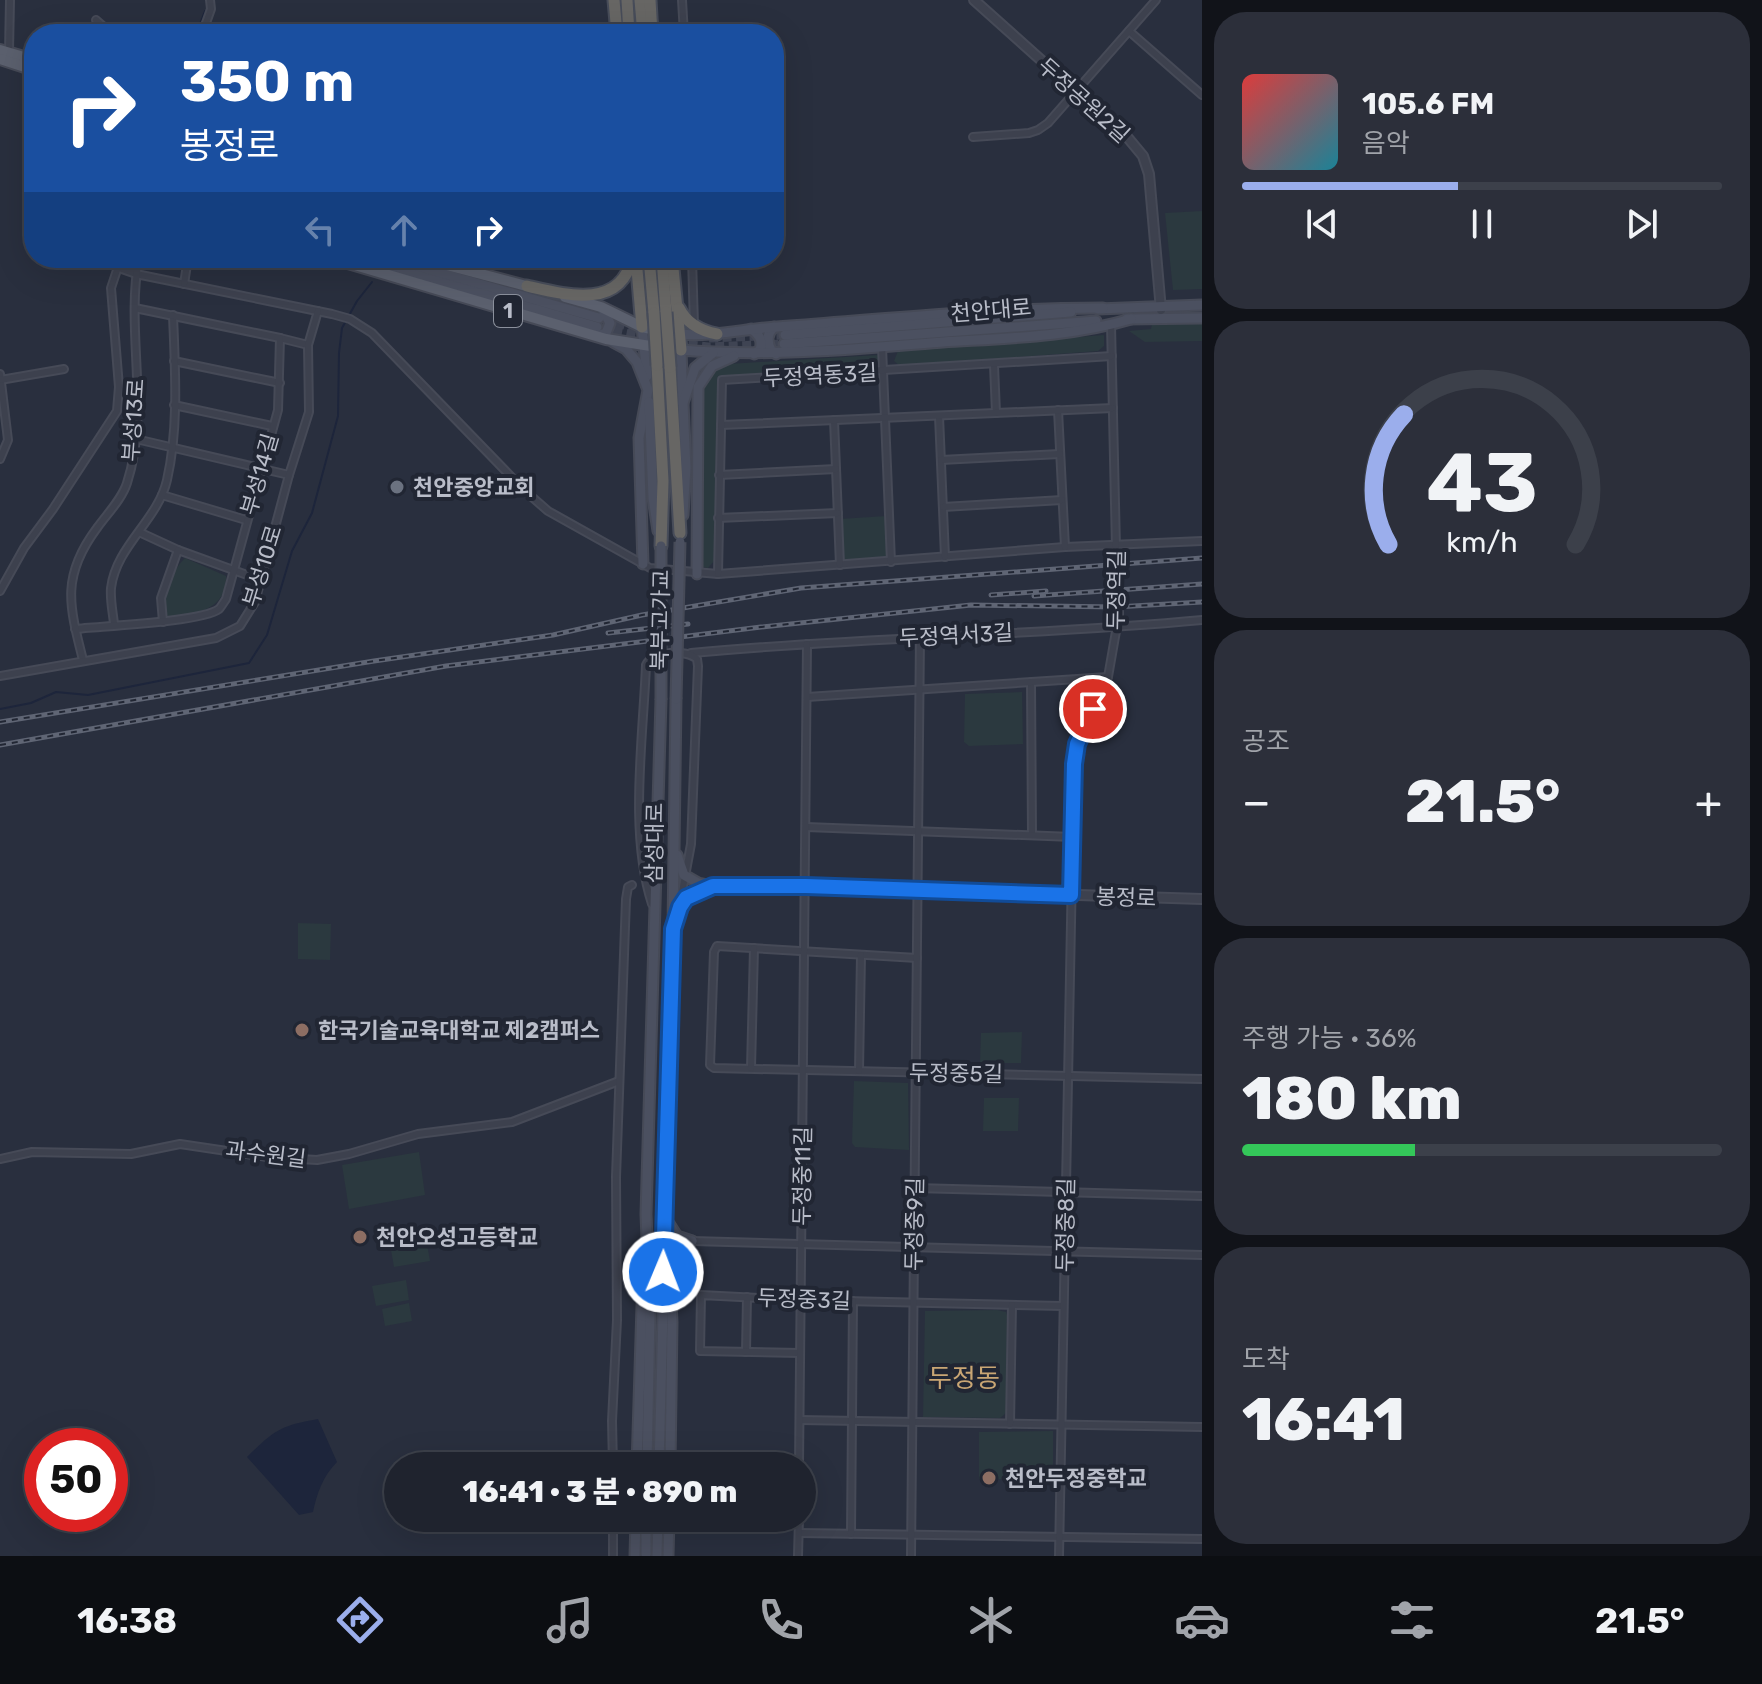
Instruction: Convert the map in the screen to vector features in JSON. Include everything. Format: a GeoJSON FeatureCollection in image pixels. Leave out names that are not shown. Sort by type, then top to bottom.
{"type":"FeatureCollection","features":[{"type":"Feature","properties":{"kind":"highway"},"geometry":{"type":"LineString","coordinates":[[614,0],[616,24]]}},
{"type":"Feature","properties":{"kind":"highway"},"geometry":{"type":"LineString","coordinates":[[627,0],[628,24]]}},
{"type":"Feature","properties":{"kind":"highway"},"geometry":{"type":"LineString","coordinates":[[640,0],[642,24]]}},
{"type":"Feature","properties":{"kind":"highway"},"geometry":{"type":"LineString","coordinates":[[650,0],[651,24]]}},
{"type":"Feature","properties":{"kind":"highway","name":"1"},"geometry":{"type":"LineString","coordinates":[[527,286],[584,295],[605,293],[623,281],[629,268]]}},
{"type":"Feature","properties":{"kind":"highway"},"geometry":{"type":"LineString","coordinates":[[635,268],[642,327]]}},
{"type":"Feature","properties":{"kind":"highway"},"geometry":{"type":"LineString","coordinates":[[651,268],[660,312]]}},
{"type":"Feature","properties":{"kind":"highway"},"geometry":{"type":"LineString","coordinates":[[662,268],[660,312],[680,538]]}},
{"type":"Feature","properties":{"kind":"highway"},"geometry":{"type":"LineString","coordinates":[[673,268],[681,350]]}},
{"type":"Feature","properties":{"kind":"highway"},"geometry":{"type":"LineString","coordinates":[[676,300],[682,313],[694,325],[717,334]]}},
{"type":"Feature","properties":{"kind":"highway"},"geometry":{"type":"LineString","coordinates":[[661,546],[664,366]]}},
{"type":"Feature","properties":{"kind":"main road"},"geometry":{"type":"LineString","coordinates":[[3,54],[24,58]]}},
{"type":"Feature","properties":{"kind":"main road"},"geometry":{"type":"LineString","coordinates":[[3,54],[24,65]]}},
{"type":"Feature","properties":{"kind":"main road","name":"1"},"geometry":{"type":"LineString","coordinates":[[371,268],[600,325],[644,345]]}},
{"type":"Feature","properties":{"kind":"main road"},"geometry":{"type":"LineString","coordinates":[[398,268],[600,325],[642,327],[679,334],[717,334],[1039,308],[1103,308]]}},
{"type":"Feature","properties":{"kind":"main road"},"geometry":{"type":"LineString","coordinates":[[420,268],[600,325]]}},
{"type":"Feature","properties":{"kind":"main road","name":"1"},"geometry":{"type":"LineString","coordinates":[[458,268],[527,286]]}},
{"type":"Feature","properties":{"kind":"main road"},"geometry":{"type":"LineString","coordinates":[[527,286],[600,325],[631,353],[648,390]]}},
{"type":"Feature","properties":{"kind":"main road","name":"천안대로"},"geometry":{"type":"LineString","coordinates":[[1202,305],[1103,308],[785,340],[1131,319],[1202,318]]}},
{"type":"Feature","properties":{"kind":"main road"},"geometry":{"type":"LineString","coordinates":[[644,345],[714,353],[776,354],[1023,336],[1111,325],[1131,319]]}},
{"type":"Feature","properties":{"kind":"main road"},"geometry":{"type":"LineString","coordinates":[[642,327],[648,390],[639,438],[646,566]]}},
{"type":"Feature","properties":{"kind":"main road"},"geometry":{"type":"LineString","coordinates":[[774,327],[769,332],[768,342],[776,354]]}},
{"type":"Feature","properties":{"kind":"main road"},"geometry":{"type":"LineString","coordinates":[[750,329],[761,340],[760,350],[754,354]]}},
{"type":"Feature","properties":{"kind":"main road","name":"북부고가교"},"geometry":{"type":"LineString","coordinates":[[676,699],[680,538],[686,468],[681,350]]}},
{"type":"Feature","properties":{"kind":"main road"},"geometry":{"type":"LineString","coordinates":[[683,403],[695,368],[714,353]]}},
{"type":"Feature","properties":{"kind":"main road"},"geometry":{"type":"LineString","coordinates":[[697,574],[698,387],[712,366],[728,357],[743,354]]}},
{"type":"Feature","properties":{"kind":"main road","name":"북부고가교"},"geometry":{"type":"LineString","coordinates":[[648,390],[654,507],[661,546],[661,700]]}},
{"type":"Feature","properties":{"kind":"main road","name":"삼성대로"},"geometry":{"type":"LineString","coordinates":[[659,1452],[667,1218],[676,699]]}},
{"type":"Feature","properties":{"kind":"main road","name":"삼성대로"},"geometry":{"type":"LineString","coordinates":[[647,1452],[650,1315],[646,1214],[661,700]]}},
{"type":"Feature","properties":{"kind":"main road"},"geometry":{"type":"LineString","coordinates":[[675,844],[684,875],[698,883],[713,886]]}},
{"type":"Feature","properties":{"kind":"main road"},"geometry":{"type":"LineString","coordinates":[[673,929],[686,898],[713,886]]}},
{"type":"Feature","properties":{"kind":"main road"},"geometry":{"type":"LineString","coordinates":[[638,1452],[646,1214]]}},
{"type":"Feature","properties":{"kind":"main road"},"geometry":{"type":"LineString","coordinates":[[667,1218],[677,1236],[692,1241]]}},
{"type":"Feature","properties":{"kind":"main road"},"geometry":{"type":"LineString","coordinates":[[667,1218],[672,1322],[670,1452]]}},
{"type":"Feature","properties":{"kind":"main road"},"geometry":{"type":"LineString","coordinates":[[670,1287],[673,1254],[681,1245],[692,1241]]}},
{"type":"Feature","properties":{"kind":"main road"},"geometry":{"type":"LineString","coordinates":[[635,1556],[636,1532]]}},
{"type":"Feature","properties":{"kind":"main road"},"geometry":{"type":"LineString","coordinates":[[646,1532],[646,1554]]}},
{"type":"Feature","properties":{"kind":"main road"},"geometry":{"type":"LineString","coordinates":[[657,1555],[658,1532]]}},
{"type":"Feature","properties":{"kind":"main road"},"geometry":{"type":"LineString","coordinates":[[668,1556],[669,1532]]}},
{"type":"Feature","properties":{"kind":"street"},"geometry":{"type":"LineString","coordinates":[[3,54],[10,0]]}},
{"type":"Feature","properties":{"kind":"street"},"geometry":{"type":"LineString","coordinates":[[206,24],[211,9],[210,0]]}},
{"type":"Feature","properties":{"kind":"street"},"geometry":{"type":"LineString","coordinates":[[682,0],[683,24]]}},
{"type":"Feature","properties":{"kind":"street","name":"두정공원2길"},"geometry":{"type":"LineString","coordinates":[[974,0],[1128,138],[1143,156],[1149,174],[1162,318]]}},
{"type":"Feature","properties":{"kind":"street"},"geometry":{"type":"LineString","coordinates":[[973,137],[1038,130],[1156,0]]}},
{"type":"Feature","properties":{"kind":"street"},"geometry":{"type":"LineString","coordinates":[[96,20],[101,24]]}},
{"type":"Feature","properties":{"kind":"street"},"geometry":{"type":"LineString","coordinates":[[1129,31],[1202,95]]}},
{"type":"Feature","properties":{"kind":"street"},"geometry":{"type":"LineString","coordinates":[[0,591],[24,548],[117,411],[119,387],[111,288],[119,268],[350,319],[372,333],[548,511],[646,566],[718,574],[1065,547],[1116,548],[1202,541]]}},
{"type":"Feature","properties":{"kind":"street","name":"부성13로"},"geometry":{"type":"LineString","coordinates":[[83,660],[70,597],[73,570],[81,549],[127,484],[136,439],[137,268]]}},
{"type":"Feature","properties":{"kind":"street"},"geometry":{"type":"LineString","coordinates":[[184,284],[186,268]]}},
{"type":"Feature","properties":{"kind":"street"},"geometry":{"type":"LineString","coordinates":[[692,268],[694,325]]}},
{"type":"Feature","properties":{"kind":"street"},"geometry":{"type":"LineString","coordinates":[[135,308],[308,345]]}},
{"type":"Feature","properties":{"kind":"street","name":"부성10로"},"geometry":{"type":"LineString","coordinates":[[0,676],[216,638],[229,633],[248,614],[255,602],[309,412],[308,345],[318,311]]}},
{"type":"Feature","properties":{"kind":"street"},"geometry":{"type":"LineString","coordinates":[[114,624],[111,587],[123,555],[162,495],[172,449],[173,315]]}},
{"type":"Feature","properties":{"kind":"street","name":"두정역길"},"geometry":{"type":"LineString","coordinates":[[1071,895],[1077,744],[1108,677],[1119,614],[1111,325]]}},
{"type":"Feature","properties":{"kind":"street","name":"부성14길"},"geometry":{"type":"LineString","coordinates":[[75,629],[163,622],[210,614],[220,609],[226,599],[278,410],[280,338]]}},
{"type":"Feature","properties":{"kind":"street"},"geometry":{"type":"LineString","coordinates":[[882,347],[891,562]]}},
{"type":"Feature","properties":{"kind":"street","name":"두정역동3길"},"geometry":{"type":"LineString","coordinates":[[718,574],[722,380],[1112,356]]}},
{"type":"Feature","properties":{"kind":"street"},"geometry":{"type":"LineString","coordinates":[[174,361],[280,383]]}},
{"type":"Feature","properties":{"kind":"street"},"geometry":{"type":"LineString","coordinates":[[994,365],[996,413]]}},
{"type":"Feature","properties":{"kind":"street"},"geometry":{"type":"LineString","coordinates":[[0,380],[64,369]]}},
{"type":"Feature","properties":{"kind":"street"},"geometry":{"type":"LineString","coordinates":[[0,374],[8,440],[0,459]]}},
{"type":"Feature","properties":{"kind":"street"},"geometry":{"type":"LineString","coordinates":[[174,405],[272,426]]}},
{"type":"Feature","properties":{"kind":"street"},"geometry":{"type":"LineString","coordinates":[[721,425],[1113,408]]}},
{"type":"Feature","properties":{"kind":"street"},"geometry":{"type":"LineString","coordinates":[[1058,410],[1065,547]]}},
{"type":"Feature","properties":{"kind":"street"},"geometry":{"type":"LineString","coordinates":[[939,416],[945,557]]}},
{"type":"Feature","properties":{"kind":"street"},"geometry":{"type":"LineString","coordinates":[[834,420],[840,565]]}},
{"type":"Feature","properties":{"kind":"street"},"geometry":{"type":"LineString","coordinates":[[136,439],[289,475]]}},
{"type":"Feature","properties":{"kind":"street"},"geometry":{"type":"LineString","coordinates":[[941,460],[1060,454]]}},
{"type":"Feature","properties":{"kind":"street"},"geometry":{"type":"LineString","coordinates":[[719,475],[836,469]]}},
{"type":"Feature","properties":{"kind":"street"},"geometry":{"type":"LineString","coordinates":[[162,495],[246,520]]}},
{"type":"Feature","properties":{"kind":"street"},"geometry":{"type":"LineString","coordinates":[[943,507],[1062,500]]}},
{"type":"Feature","properties":{"kind":"street"},"geometry":{"type":"LineString","coordinates":[[718,518],[838,513]]}},
{"type":"Feature","properties":{"kind":"street"},"geometry":{"type":"LineString","coordinates":[[139,532],[178,550],[261,580]]}},
{"type":"Feature","properties":{"kind":"street"},"geometry":{"type":"LineString","coordinates":[[163,622],[161,598],[178,550]]}},
{"type":"Feature","properties":{"kind":"street","name":"두정역서3길"},"geometry":{"type":"LineString","coordinates":[[655,913],[644,878],[640,835],[646,665],[654,655],[920,636],[1118,628],[1202,620]]}},
{"type":"Feature","properties":{"kind":"street","name":"두정중9길"},"geometry":{"type":"LineString","coordinates":[[911,1556],[920,636]]}},
{"type":"Feature","properties":{"kind":"street","name":"두정중11길"},"geometry":{"type":"LineString","coordinates":[[799,1452],[807,644]]}},
{"type":"Feature","properties":{"kind":"street"},"geometry":{"type":"LineString","coordinates":[[680,907],[691,844],[698,666],[700,657],[709,651]]}},
{"type":"Feature","properties":{"kind":"street"},"geometry":{"type":"LineString","coordinates":[[687,653],[697,659],[698,666]]}},
{"type":"Feature","properties":{"kind":"street"},"geometry":{"type":"LineString","coordinates":[[807,697],[1108,677]]}},
{"type":"Feature","properties":{"kind":"street"},"geometry":{"type":"LineString","coordinates":[[1031,682],[1032,835]]}},
{"type":"Feature","properties":{"kind":"street"},"geometry":{"type":"LineString","coordinates":[[806,827],[1073,837]]}},
{"type":"Feature","properties":{"kind":"street"},"geometry":{"type":"LineString","coordinates":[[613,1452],[619,1081],[626,899],[628,887],[632,885]]}},
{"type":"Feature","properties":{"kind":"street","name":"봉정로"},"geometry":{"type":"LineString","coordinates":[[713,886],[806,886],[1202,899]]}},
{"type":"Feature","properties":{"kind":"street","name":"두정중8길"},"geometry":{"type":"LineString","coordinates":[[1059,1556],[1071,895]]}},
{"type":"Feature","properties":{"kind":"street","name":"두정중5길"},"geometry":{"type":"LineString","coordinates":[[754,948],[717,946],[714,952],[710,1065],[714,1068],[1202,1079]]}},
{"type":"Feature","properties":{"kind":"street"},"geometry":{"type":"LineString","coordinates":[[751,1068],[754,948],[917,958]]}},
{"type":"Feature","properties":{"kind":"street"},"geometry":{"type":"LineString","coordinates":[[859,1071],[861,955]]}},
{"type":"Feature","properties":{"kind":"street","name":"과수원길"},"geometry":{"type":"LineString","coordinates":[[0,1159],[32,1152],[131,1154],[180,1144],[267,1157],[317,1160],[418,1134],[512,1122],[619,1081]]}},
{"type":"Feature","properties":{"kind":"street"},"geometry":{"type":"LineString","coordinates":[[915,1188],[1202,1196]]}},
{"type":"Feature","properties":{"kind":"street"},"geometry":{"type":"LineString","coordinates":[[692,1241],[1202,1255]]}},
{"type":"Feature","properties":{"kind":"street","name":"두정중3길"},"geometry":{"type":"LineString","coordinates":[[800,1353],[700,1351],[701,1295],[1063,1306]]}},
{"type":"Feature","properties":{"kind":"street"},"geometry":{"type":"LineString","coordinates":[[746,1352],[747,1297]]}},
{"type":"Feature","properties":{"kind":"street"},"geometry":{"type":"LineString","coordinates":[[851,1534],[853,1301]]}},
{"type":"Feature","properties":{"kind":"street"},"geometry":{"type":"LineString","coordinates":[[1010,1424],[1012,1305]]}},
{"type":"Feature","properties":{"kind":"street"},"geometry":{"type":"LineString","coordinates":[[800,1420],[1202,1427]]}},
{"type":"Feature","properties":{"kind":"street"},"geometry":{"type":"LineString","coordinates":[[613,1532],[613,1556]]}},
{"type":"Feature","properties":{"kind":"street"},"geometry":{"type":"LineString","coordinates":[[798,1556],[799,1533],[1202,1539]]}},
{"type":"Feature","properties":{"kind":"shaded area"},"geometry":{"type":"Polygon","coordinates":[[[1202,211],[1202,289],[1173,290],[1165,213],[1202,211]]]}},
{"type":"Feature","properties":{"kind":"shaded area"},"geometry":{"type":"Polygon","coordinates":[[[1202,322],[1202,341],[1145,342],[1129,331],[1151,329],[1152,324],[1202,322]]]}},
{"type":"Feature","properties":{"kind":"shaded area"},"geometry":{"type":"Polygon","coordinates":[[[1104,335],[1104,346],[1098,351],[900,366],[894,361],[898,351],[1104,335]]]}},
{"type":"Feature","properties":{"kind":"shaded area"},"geometry":{"type":"Polygon","coordinates":[[[878,355],[878,362],[873,366],[719,377],[715,560],[708,568],[702,567],[704,382],[712,372],[728,364],[878,355]]]}},
{"type":"Feature","properties":{"kind":"shaded area"},"geometry":{"type":"Polygon","coordinates":[[[886,516],[888,559],[842,562],[840,519],[886,516]]]}},
{"type":"Feature","properties":{"kind":"shaded area"},"geometry":{"type":"Polygon","coordinates":[[[185,558],[226,576],[225,587],[221,596],[208,608],[188,615],[168,617],[165,595],[175,570],[185,558]]]}},
{"type":"Feature","properties":{"kind":"shaded area"},"geometry":{"type":"Polygon","coordinates":[[[1022,692],[1023,744],[969,746],[964,742],[965,694],[1022,692]]]}},
{"type":"Feature","properties":{"kind":"shaded area"},"geometry":{"type":"Polygon","coordinates":[[[298,923],[331,924],[330,960],[298,959],[298,923]]]}},
{"type":"Feature","properties":{"kind":"shaded area"},"geometry":{"type":"Polygon","coordinates":[[[1022,1032],[1021,1063],[980,1063],[981,1033],[1022,1032]]]}},
{"type":"Feature","properties":{"kind":"shaded area"},"geometry":{"type":"Polygon","coordinates":[[[854,1081],[908,1083],[909,1150],[855,1147],[852,1143],[854,1081]]]}},
{"type":"Feature","properties":{"kind":"shaded area"},"geometry":{"type":"Polygon","coordinates":[[[984,1098],[1019,1098],[1018,1131],[983,1131],[984,1098]]]}},
{"type":"Feature","properties":{"kind":"shaded area"},"geometry":{"type":"Polygon","coordinates":[[[419,1152],[425,1195],[349,1209],[342,1165],[419,1152]]]}},
{"type":"Feature","properties":{"kind":"shaded area"},"geometry":{"type":"Polygon","coordinates":[[[427,1244],[430,1261],[394,1267],[391,1250],[427,1244]]]}},
{"type":"Feature","properties":{"kind":"shaded area"},"geometry":{"type":"Polygon","coordinates":[[[406,1280],[409,1300],[376,1306],[372,1286],[406,1280]]]}},
{"type":"Feature","properties":{"kind":"shaded area"},"geometry":{"type":"Polygon","coordinates":[[[409,1303],[412,1321],[385,1326],[382,1309],[409,1303]]]}},
{"type":"Feature","properties":{"kind":"shaded area"},"geometry":{"type":"Polygon","coordinates":[[[997,1310],[1007,1315],[1006,1413],[1000,1418],[923,1417],[925,1311],[997,1310]]]}},
{"type":"Feature","properties":{"kind":"shaded area"},"geometry":{"type":"Polygon","coordinates":[[[1053,1431],[1053,1479],[979,1479],[979,1432],[1053,1431]]]}},
{"type":"Feature","properties":{"kind":"water"},"geometry":{"type":"Polygon","coordinates":[[[318,1419],[337,1462],[321,1485],[313,1512],[299,1515],[247,1457],[278,1430],[318,1419]]]}},
{"type":"Feature","properties":{"kind":"waterway"},"geometry":{"type":"LineString","coordinates":[[200,24],[205,11]]}},
{"type":"Feature","properties":{"kind":"waterway"},"geometry":{"type":"LineString","coordinates":[[0,709],[31,703],[56,692],[88,695],[249,663],[267,635],[292,551],[312,513],[338,416],[342,328],[372,282]]}},
{"type":"Feature","properties":{"kind":"tunnel"},"geometry":{"type":"LineString","coordinates":[[603,319],[642,330]]}},
{"type":"Feature","properties":{"kind":"tunnel"},"geometry":{"type":"LineString","coordinates":[[600,328],[660,340]]}},
{"type":"Feature","properties":{"kind":"tunnel"},"geometry":{"type":"LineString","coordinates":[[709,338],[785,335]]}},
{"type":"Feature","properties":{"kind":"tunnel"},"geometry":{"type":"LineString","coordinates":[[675,343],[708,347],[784,344]]}},
{"type":"Feature","properties":{"kind":"railway"},"geometry":{"type":"LineString","coordinates":[[0,722],[553,635],[642,615],[801,588],[1202,558]]}},
{"type":"Feature","properties":{"kind":"railway"},"geometry":{"type":"LineString","coordinates":[[1034,596],[1202,584]]}},
{"type":"Feature","properties":{"kind":"railway"},"geometry":{"type":"LineString","coordinates":[[991,595],[1046,591]]}},
{"type":"Feature","properties":{"kind":"railway"},"geometry":{"type":"LineString","coordinates":[[0,745],[446,666],[761,627],[971,605],[1116,607],[1202,602]]}},
{"type":"Feature","properties":{"kind":"railway"},"geometry":{"type":"LineString","coordinates":[[608,633],[688,624]]}},
{"type":"Feature","properties":{"kind":"place","name":"천안중앙교회"},"geometry":{"type":"Point","coordinates":[397,487]}},
{"type":"Feature","properties":{"kind":"place","name":"한국기술교육대학교 제2캠퍼스"},"geometry":{"type":"Point","coordinates":[302,1030]}},
{"type":"Feature","properties":{"kind":"place","name":"천안오성고등학교"},"geometry":{"type":"Point","coordinates":[360,1237]}},
{"type":"Feature","properties":{"kind":"place","name":"천안두정중학교"},"geometry":{"type":"Point","coordinates":[989,1478]}},
{"type":"Feature","properties":{"kind":"district","name":"두정동"},"geometry":{"type":"Point","coordinates":[964,1378]}},
{"type":"Feature","properties":{"kind":"route"},"geometry":{"type":"LineString","coordinates":[[663,1272],[673,929],[686,898],[713,886],[1071,895],[1074,764],[1077,744],[1093,709]]}}]}
